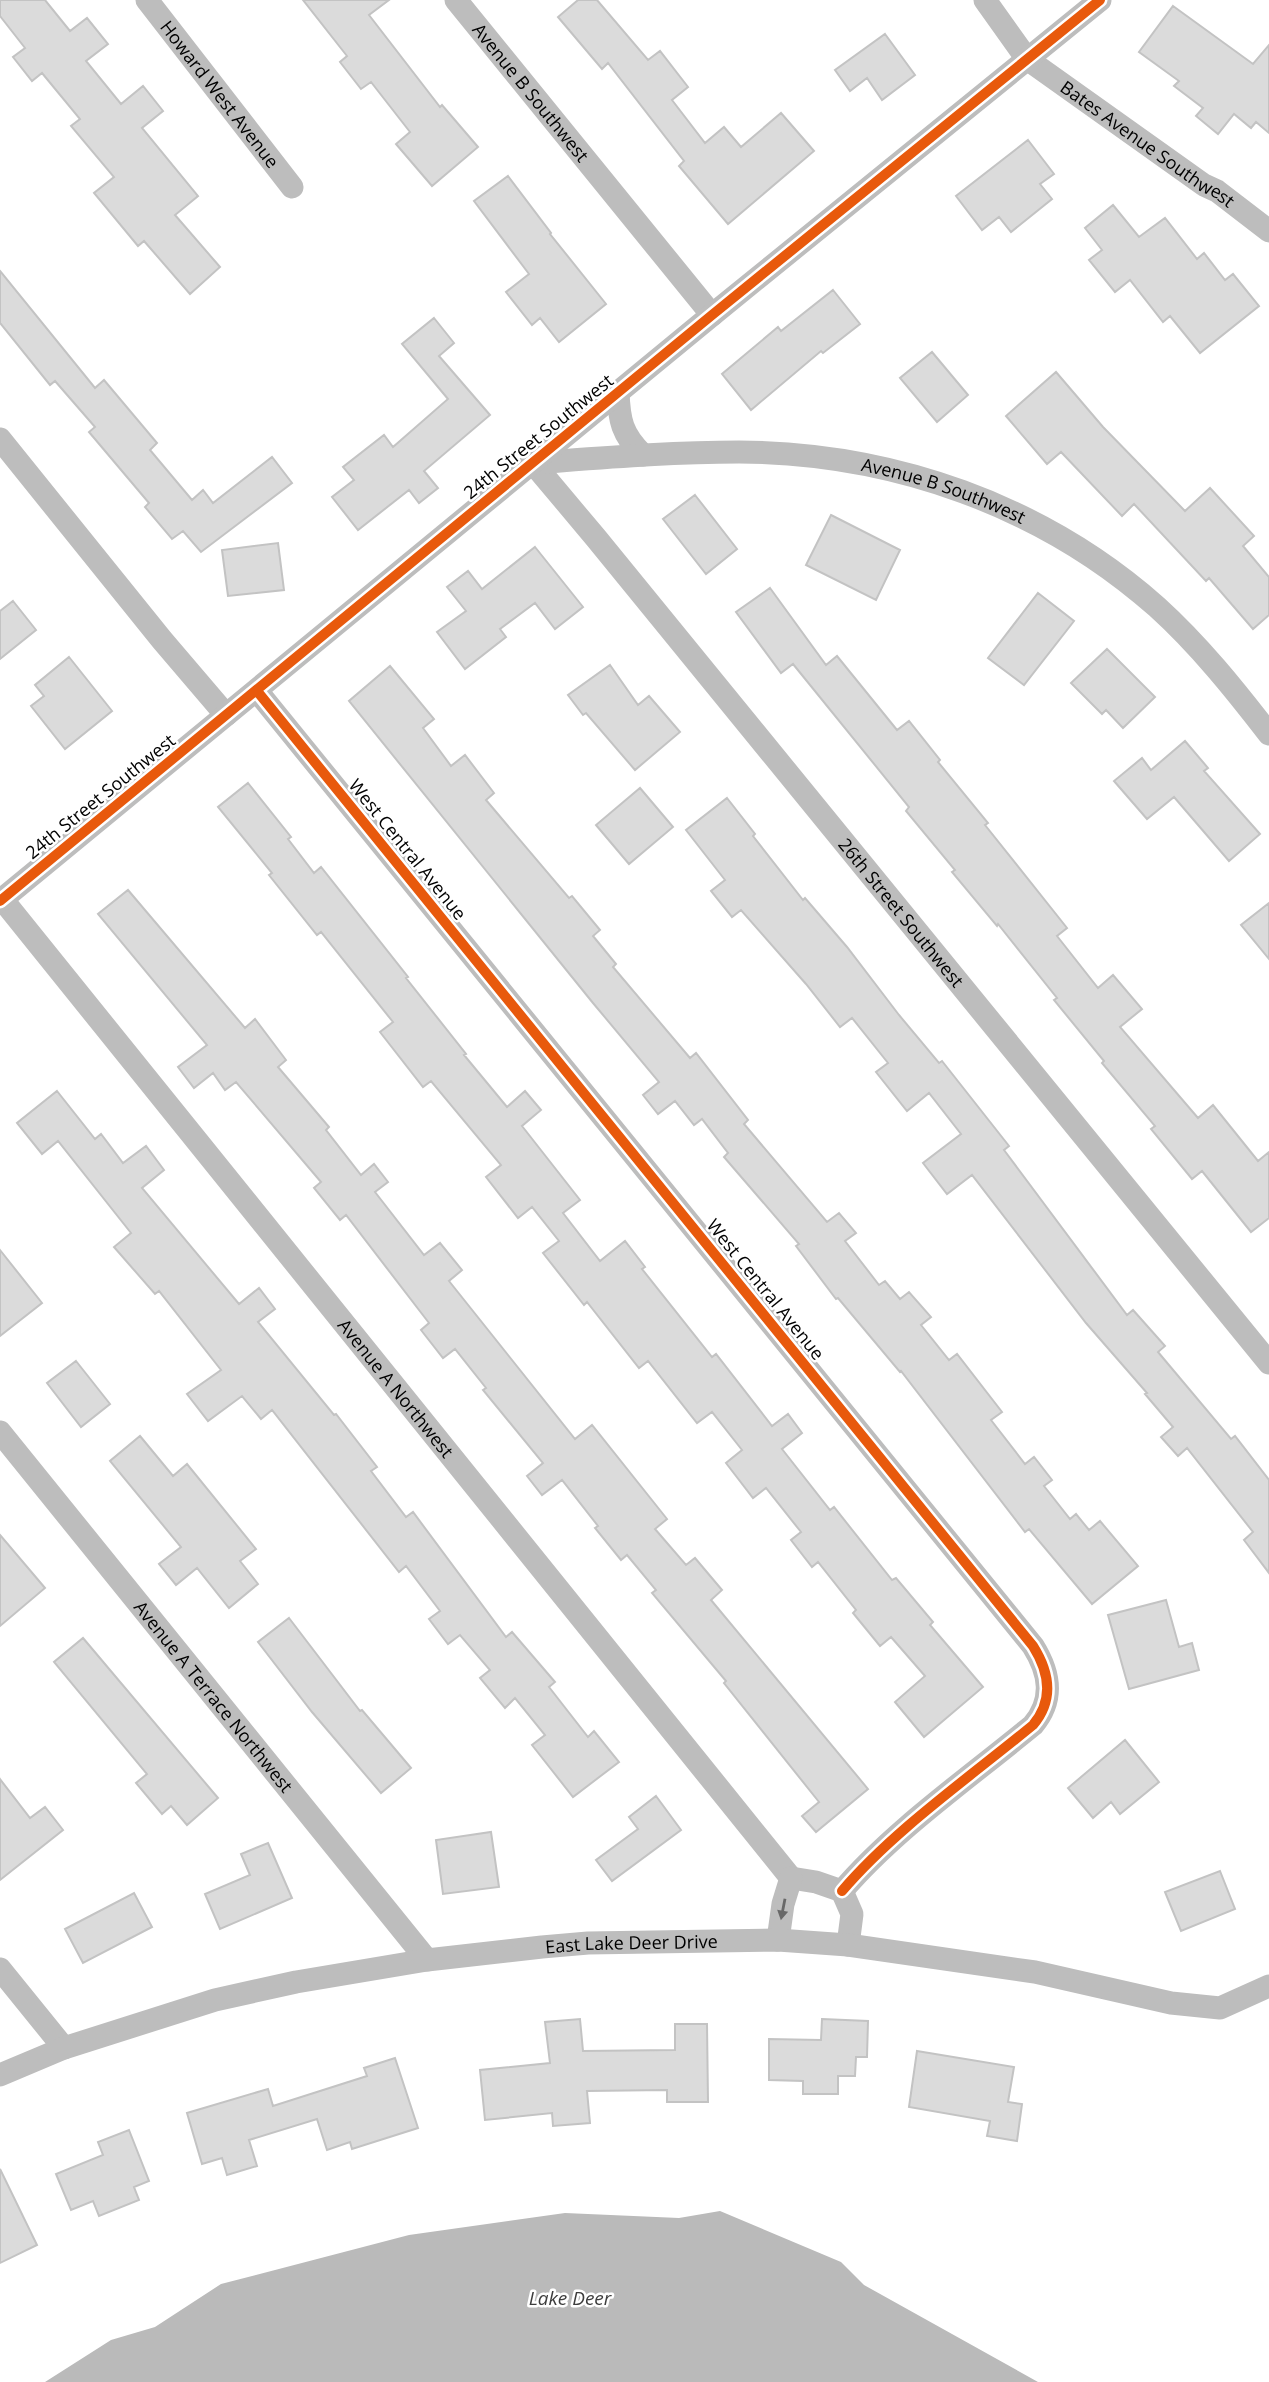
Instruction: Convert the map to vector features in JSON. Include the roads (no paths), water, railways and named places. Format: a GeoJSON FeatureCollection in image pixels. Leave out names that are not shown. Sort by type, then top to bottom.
{"type":"FeatureCollection","features":[{"type":"Feature","properties":{"kind":"street","name":"Howard West Avenue"},"geometry":{"type":"LineString","coordinates":[[147,0],[292,187]]}},
{"type":"Feature","properties":{"kind":"street","name":"Avenue B Southwest"},"geometry":{"type":"LineString","coordinates":[[456,0],[712,315]]}},
{"type":"Feature","properties":{"kind":"street","name":"Bates Avenue Southwest"},"geometry":{"type":"LineString","coordinates":[[985,0],[1027,59],[1204,185],[1217,191],[1269,231]]}},
{"type":"Feature","properties":{"kind":"street","name":"24th Street Southwest"},"geometry":{"type":"LineString","coordinates":[[1,900],[712,315],[1100,0]]}},
{"type":"Feature","properties":{"kind":"street"},"geometry":{"type":"LineString","coordinates":[[618,392],[619,419],[634,446],[643,455]]}},
{"type":"Feature","properties":{"kind":"street"},"geometry":{"type":"LineString","coordinates":[[0,439],[226,715]]}},
{"type":"Feature","properties":{"kind":"street","name":"Avenue B Southwest"},"geometry":{"type":"LineString","coordinates":[[533,463],[643,455],[740,452],[796,455],[892,469],[938,482],[1029,519],[1088,554],[1157,608],[1188,638],[1269,734]]}},
{"type":"Feature","properties":{"kind":"street","name":"26th Street Southwest"},"geometry":{"type":"LineString","coordinates":[[533,463],[1269,1363]]}},
{"type":"Feature","properties":{"kind":"street","name":"West Central Avenue"},"geometry":{"type":"LineString","coordinates":[[257,691],[1043,1662],[1049,1685],[1040,1717],[1033,1725],[895,1838],[861,1868],[842,1891]]}},
{"type":"Feature","properties":{"kind":"street","name":"Avenue A Northwest"},"geometry":{"type":"LineString","coordinates":[[1,900],[791,1878]]}},
{"type":"Feature","properties":{"kind":"street","name":"Avenue A Terrace Northwest"},"geometry":{"type":"LineString","coordinates":[[0,1432],[427,1960]]}},
{"type":"Feature","properties":{"kind":"street"},"geometry":{"type":"LineString","coordinates":[[778,1940],[783,1905],[791,1878],[816,1882],[842,1891],[852,1914],[848,1945]]}},
{"type":"Feature","properties":{"kind":"street","name":"East Lake Deer Drive"},"geometry":{"type":"LineString","coordinates":[[0,2075],[64,2048],[215,2000],[296,1982],[427,1960],[588,1943],[778,1940],[848,1945],[1035,1972],[1171,2003],[1220,2008],[1269,1986]]}},
{"type":"Feature","properties":{"kind":"street"},"geometry":{"type":"LineString","coordinates":[[0,1969],[64,2048]]}},
{"type":"Feature","properties":{"kind":"water","name":"Lake Deer"},"geometry":{"type":"Polygon","coordinates":[[[720,2211],[841,2262],[864,2285],[1038,2382],[45,2382],[111,2340],[155,2327],[221,2284],[409,2235],[565,2213],[679,2218],[720,2211]]]}}]}
